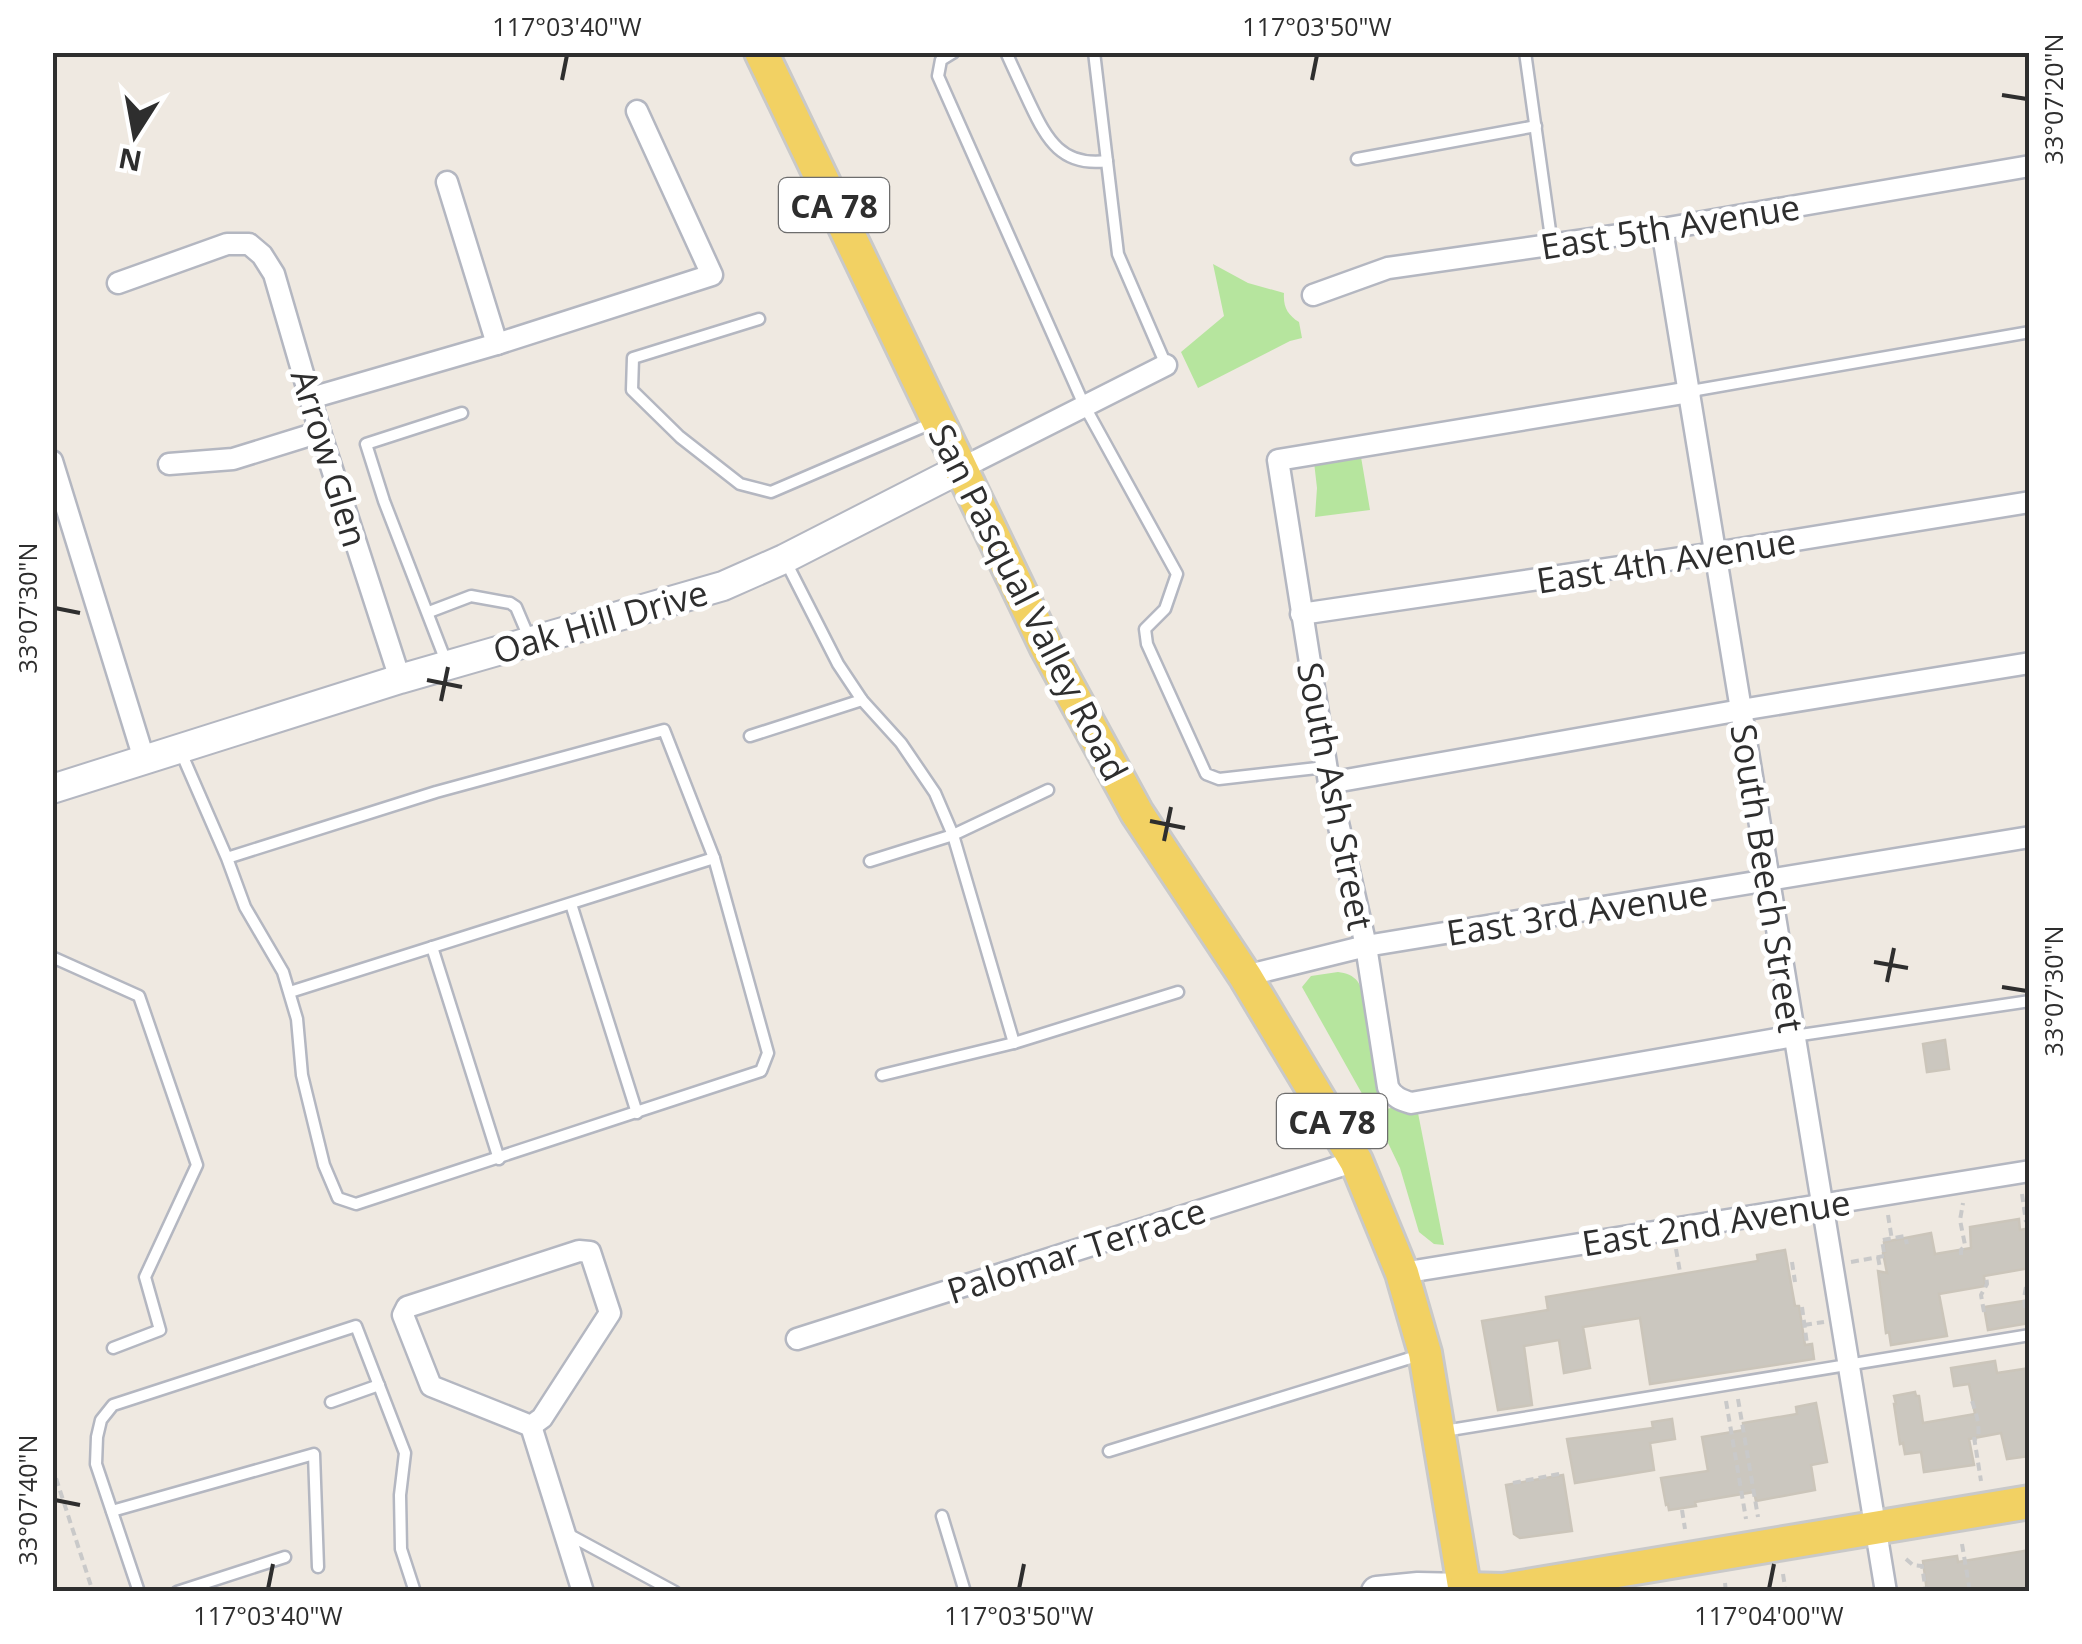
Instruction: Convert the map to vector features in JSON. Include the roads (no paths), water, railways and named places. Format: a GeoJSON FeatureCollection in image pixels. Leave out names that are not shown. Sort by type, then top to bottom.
{"type":"FeatureCollection","features":[{"type":"Feature","properties":{"kind":"main road","name":"San Pasqual Valley Road"},"geometry":{"type":"LineString","coordinates":[[761,52],[1047,648],[1136,814],[1245,976],[1356,1161],[1402,1273],[1426,1354],[1465,1590]]}},
{"type":"Feature","properties":{"kind":"main road"},"geometry":{"type":"LineString","coordinates":[[1377,1592],[1418,1588],[1503,1590],[2030,1502]]}},
{"type":"Feature","properties":{"kind":"street"},"geometry":{"type":"LineString","coordinates":[[310,398],[497,344],[712,275],[637,111]]}},
{"type":"Feature","properties":{"kind":"street","name":"East 5th Avenue"},"geometry":{"type":"LineString","coordinates":[[1314,295],[1388,268],[1552,246],[2030,166]]}},
{"type":"Feature","properties":{"kind":"street"},"geometry":{"type":"LineString","coordinates":[[446,182],[497,344]]}},
{"type":"Feature","properties":{"kind":"street","name":"South Beech Street"},"geometry":{"type":"LineString","coordinates":[[1662,228],[1886,1592]]}},
{"type":"Feature","properties":{"kind":"street","name":"Arrow Glen"},"geometry":{"type":"LineString","coordinates":[[118,283],[228,244],[250,244],[262,255],[274,274],[320,432],[400,679]]}},
{"type":"Feature","properties":{"kind":"street"},"geometry":{"type":"LineString","coordinates":[[960,469],[1166,364]]}},
{"type":"Feature","properties":{"kind":"street","name":"South Ash Street"},"geometry":{"type":"LineString","coordinates":[[1690,392],[1278,460],[1301,614],[1327,775],[1366,946],[1391,1093],[1412,1103],[1794,1036]]}},
{"type":"Feature","properties":{"kind":"street"},"geometry":{"type":"LineString","coordinates":[[168,464],[233,459],[320,432]]}},
{"type":"Feature","properties":{"kind":"street"},"geometry":{"type":"LineString","coordinates":[[52,461],[144,759]]}},
{"type":"Feature","properties":{"kind":"street","name":"Oak Hill Drive"},"geometry":{"type":"LineString","coordinates":[[52,788],[400,679],[723,586],[960,469]]}},
{"type":"Feature","properties":{"kind":"street","name":"East 4th Avenue"},"geometry":{"type":"LineString","coordinates":[[1301,614],[1715,554],[2030,502]]}},
{"type":"Feature","properties":{"kind":"street"},"geometry":{"type":"LineString","coordinates":[[1327,775],[2030,664]]}},
{"type":"Feature","properties":{"kind":"street","name":"East 3rd Avenue"},"geometry":{"type":"LineString","coordinates":[[1245,976],[1366,946],[2030,837]]}},
{"type":"Feature","properties":{"kind":"street","name":"Palomar Terrace"},"geometry":{"type":"LineString","coordinates":[[796,1339],[1356,1161]]}},
{"type":"Feature","properties":{"kind":"street","name":"East 2nd Avenue"},"geometry":{"type":"LineString","coordinates":[[1402,1273],[1824,1204],[2025,1180]]}},
{"type":"Feature","properties":{"kind":"street"},"geometry":{"type":"LineString","coordinates":[[579,1251],[590,1252],[610,1314],[542,1418],[531,1426],[430,1386],[402,1315],[407,1307],[579,1251]]}},
{"type":"Feature","properties":{"kind":"street"},"geometry":{"type":"LineString","coordinates":[[531,1426],[584,1592]]}},
{"type":"Feature","properties":{"kind":"lane"},"geometry":{"type":"LineString","coordinates":[[954,52],[941,60],[938,76],[1084,405],[1176,574],[1165,609],[1145,629],[1146,644],[1206,774],[1219,779],[1300,770],[1327,775]]}},
{"type":"Feature","properties":{"kind":"lane"},"geometry":{"type":"LineString","coordinates":[[1006,52],[1046,136],[1064,155],[1092,163],[1107,161]]}},
{"type":"Feature","properties":{"kind":"lane"},"geometry":{"type":"LineString","coordinates":[[1094,52],[1118,254],[1166,364]]}},
{"type":"Feature","properties":{"kind":"lane"},"geometry":{"type":"LineString","coordinates":[[1526,52],[1552,246]]}},
{"type":"Feature","properties":{"kind":"lane"},"geometry":{"type":"LineString","coordinates":[[1356,159],[1536,126]]}},
{"type":"Feature","properties":{"kind":"lane"},"geometry":{"type":"LineString","coordinates":[[759,319],[633,358],[632,390],[680,437],[740,484],[771,492],[937,420]]}},
{"type":"Feature","properties":{"kind":"lane"},"geometry":{"type":"LineString","coordinates":[[1690,392],[2030,332]]}},
{"type":"Feature","properties":{"kind":"lane"},"geometry":{"type":"LineString","coordinates":[[447,665],[366,444],[462,413]]}},
{"type":"Feature","properties":{"kind":"lane"},"geometry":{"type":"LineString","coordinates":[[784,559],[838,664],[935,792],[953,835],[1014,1043]]}},
{"type":"Feature","properties":{"kind":"lane"},"geometry":{"type":"LineString","coordinates":[[429,612],[472,596],[510,603],[516,607],[530,641]]}},
{"type":"Feature","properties":{"kind":"lane"},"geometry":{"type":"LineString","coordinates":[[750,736],[862,700]]}},
{"type":"Feature","properties":{"kind":"lane"},"geometry":{"type":"LineString","coordinates":[[178,747],[244,907],[283,972],[297,1019],[302,1075],[324,1165],[338,1198],[356,1204],[637,1113],[761,1071],[768,1053],[714,858],[664,730],[436,792],[227,858]]}},
{"type":"Feature","properties":{"kind":"lane"},"geometry":{"type":"LineString","coordinates":[[870,861],[953,835],[1048,790]]}},
{"type":"Feature","properties":{"kind":"lane"},"geometry":{"type":"LineString","coordinates":[[290,992],[714,858]]}},
{"type":"Feature","properties":{"kind":"lane"},"geometry":{"type":"LineString","coordinates":[[571,904],[637,1113]]}},
{"type":"Feature","properties":{"kind":"lane"},"geometry":{"type":"LineString","coordinates":[[432,947],[498,1158]]}},
{"type":"Feature","properties":{"kind":"lane"},"geometry":{"type":"LineString","coordinates":[[52,956],[139,996],[198,1164],[145,1277],[160,1330],[113,1348]]}},
{"type":"Feature","properties":{"kind":"lane"},"geometry":{"type":"LineString","coordinates":[[882,1075],[1014,1043],[1178,992]]}},
{"type":"Feature","properties":{"kind":"lane"},"geometry":{"type":"LineString","coordinates":[[1794,1036],[2030,1001]]}},
{"type":"Feature","properties":{"kind":"lane"},"geometry":{"type":"LineString","coordinates":[[139,1592],[96,1464],[96,1438],[101,1420],[112,1405],[356,1326],[405,1453],[400,1494],[401,1549],[415,1592]]}},
{"type":"Feature","properties":{"kind":"lane"},"geometry":{"type":"LineString","coordinates":[[1438,1432],[2030,1335]]}},
{"type":"Feature","properties":{"kind":"lane"},"geometry":{"type":"LineString","coordinates":[[1109,1452],[1426,1354]]}},
{"type":"Feature","properties":{"kind":"lane"},"geometry":{"type":"LineString","coordinates":[[331,1402],[378,1385]]}},
{"type":"Feature","properties":{"kind":"lane"},"geometry":{"type":"LineString","coordinates":[[112,1511],[314,1454],[318,1567]]}},
{"type":"Feature","properties":{"kind":"lane"},"geometry":{"type":"LineString","coordinates":[[942,1516],[965,1592]]}},
{"type":"Feature","properties":{"kind":"lane"},"geometry":{"type":"LineString","coordinates":[[564,1531],[675,1592]]}},
{"type":"Feature","properties":{"kind":"lane"},"geometry":{"type":"LineString","coordinates":[[177,1592],[286,1557]]}}]}
